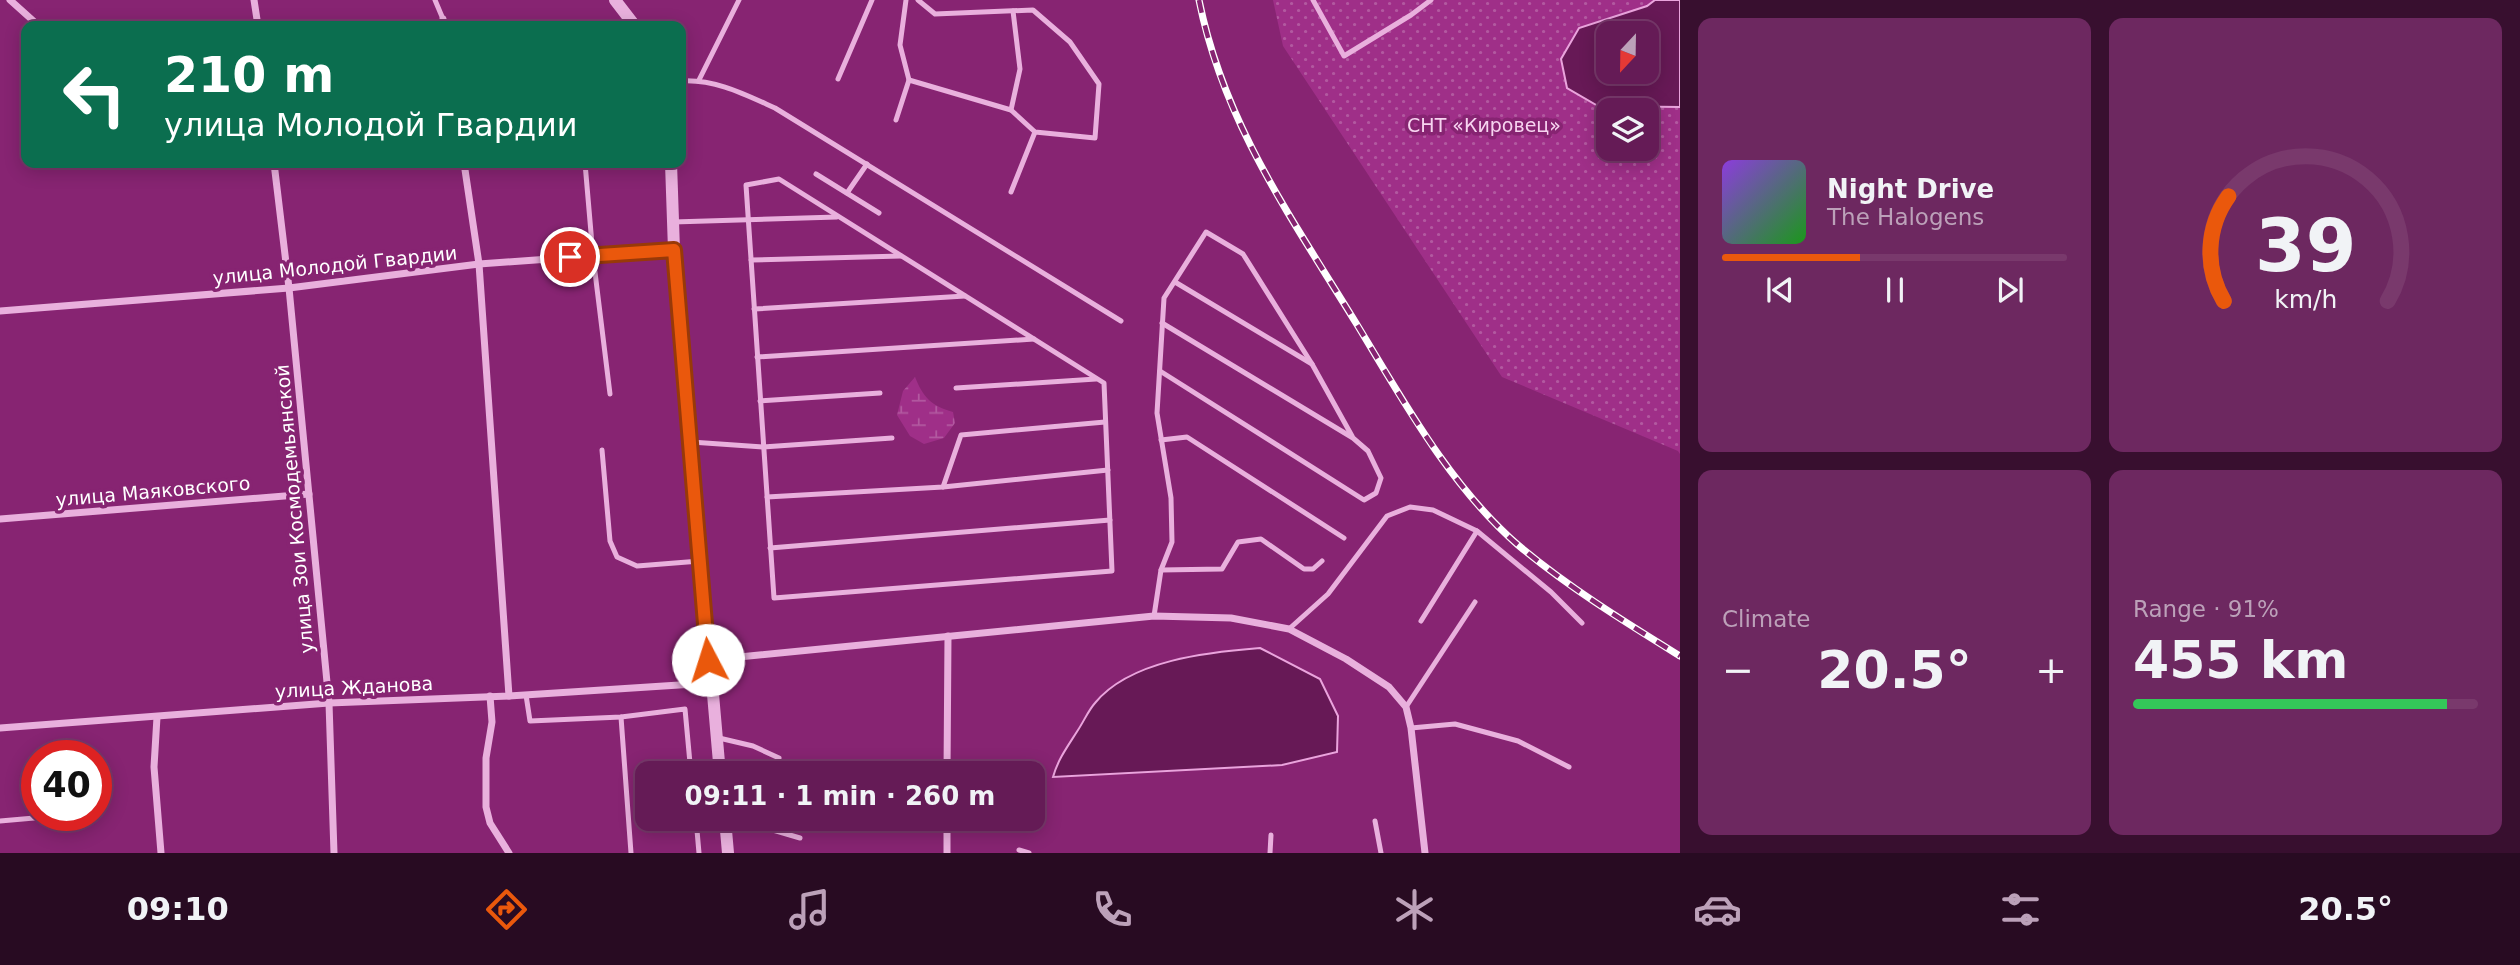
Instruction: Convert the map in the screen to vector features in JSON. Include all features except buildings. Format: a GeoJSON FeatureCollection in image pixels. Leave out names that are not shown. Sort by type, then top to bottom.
{"type":"FeatureCollection","features":[{"type":"Feature","properties":{"kind":"street"},"geometry":{"type":"LineString","coordinates":[[10,0],[34,21]]}},
{"type":"Feature","properties":{"kind":"street"},"geometry":{"type":"LineString","coordinates":[[254,0],[257,21]]}},
{"type":"Feature","properties":{"kind":"street"},"geometry":{"type":"LineString","coordinates":[[615,0],[631,21]]}},
{"type":"Feature","properties":{"kind":"street","name":"улица Зои Космодемьянской"},"geometry":{"type":"LineString","coordinates":[[275,168],[289,288],[329,703],[334,853]]}},
{"type":"Feature","properties":{"kind":"street"},"geometry":{"type":"LineString","coordinates":[[465,168],[479,264],[509,696]]}},
{"type":"Feature","properties":{"kind":"street"},"geometry":{"type":"LineString","coordinates":[[671,168],[674,250],[719,761]]}},
{"type":"Feature","properties":{"kind":"street","name":"улица Молодой Гвардии"},"geometry":{"type":"LineString","coordinates":[[0,312],[289,288],[479,264],[674,250]]}},
{"type":"Feature","properties":{"kind":"street","name":"улица Маяковского"},"geometry":{"type":"LineString","coordinates":[[0,519],[309,494]]}},
{"type":"Feature","properties":{"kind":"street"},"geometry":{"type":"LineString","coordinates":[[708,660],[1154,616],[1231,618],[1289,628],[1346,659],[1389,687],[1406,707],[1411,727],[1425,853]]}},
{"type":"Feature","properties":{"kind":"street"},"geometry":{"type":"LineString","coordinates":[[947,761],[948,636]]}},
{"type":"Feature","properties":{"kind":"street","name":"улица Жданова"},"geometry":{"type":"LineString","coordinates":[[0,728],[329,703],[509,696],[710,683]]}},
{"type":"Feature","properties":{"kind":"street"},"geometry":{"type":"LineString","coordinates":[[490,696],[492,723],[486,758],[486,807],[490,823],[509,853]]}},
{"type":"Feature","properties":{"kind":"street"},"geometry":{"type":"LineString","coordinates":[[157,718],[154,767],[161,853]]}},
{"type":"Feature","properties":{"kind":"street"},"geometry":{"type":"LineString","coordinates":[[726,831],[728,853]]}},
{"type":"Feature","properties":{"kind":"street"},"geometry":{"type":"LineString","coordinates":[[947,831],[947,853]]}},
{"type":"Feature","properties":{"kind":"lane"},"geometry":{"type":"LineString","coordinates":[[435,0],[443,21]]}},
{"type":"Feature","properties":{"kind":"lane"},"geometry":{"type":"LineString","coordinates":[[699,80],[738,0]]}},
{"type":"Feature","properties":{"kind":"lane"},"geometry":{"type":"LineString","coordinates":[[838,79],[872,0]]}},
{"type":"Feature","properties":{"kind":"lane"},"geometry":{"type":"LineString","coordinates":[[896,120],[909,80],[900,45],[906,0]]}},
{"type":"Feature","properties":{"kind":"lane"},"geometry":{"type":"LineString","coordinates":[[909,80],[1011,110],[1035,132],[1095,138],[1099,84],[1070,43],[1033,10],[935,14],[918,0]]}},
{"type":"Feature","properties":{"kind":"lane"},"geometry":{"type":"LineString","coordinates":[[1313,0],[1344,56],[1431,0]]}},
{"type":"Feature","properties":{"kind":"lane"},"geometry":{"type":"LineString","coordinates":[[1011,110],[1020,69],[1013,11]]}},
{"type":"Feature","properties":{"kind":"lane"},"geometry":{"type":"LineString","coordinates":[[686,81],[699,80],[732,88],[775,108],[1121,321]]}},
{"type":"Feature","properties":{"kind":"lane"},"geometry":{"type":"LineString","coordinates":[[1012,192],[1035,132]]}},
{"type":"Feature","properties":{"kind":"lane"},"geometry":{"type":"LineString","coordinates":[[847,193],[867,164]]}},
{"type":"Feature","properties":{"kind":"lane"},"geometry":{"type":"LineString","coordinates":[[585,168],[610,394]]}},
{"type":"Feature","properties":{"kind":"lane"},"geometry":{"type":"LineString","coordinates":[[816,174],[879,213]]}},
{"type":"Feature","properties":{"kind":"lane"},"geometry":{"type":"LineString","coordinates":[[779,179],[839,217],[1104,383],[1112,571],[774,598],[746,185],[779,179]]}},
{"type":"Feature","properties":{"kind":"lane"},"geometry":{"type":"LineString","coordinates":[[673,222],[839,217]]}},
{"type":"Feature","properties":{"kind":"lane"},"geometry":{"type":"LineString","coordinates":[[1154,616],[1161,570],[1172,542],[1171,498],[1157,413],[1164,299],[1206,232],[1243,254],[1312,364],[1353,438]]}},
{"type":"Feature","properties":{"kind":"lane"},"geometry":{"type":"LineString","coordinates":[[751,260],[901,256]]}},
{"type":"Feature","properties":{"kind":"lane"},"geometry":{"type":"LineString","coordinates":[[1175,282],[1312,364]]}},
{"type":"Feature","properties":{"kind":"lane"},"geometry":{"type":"LineString","coordinates":[[754,309],[965,296]]}},
{"type":"Feature","properties":{"kind":"lane"},"geometry":{"type":"LineString","coordinates":[[1160,371],[1363,500],[1376,493],[1381,478],[1368,451],[1353,438],[1162,323]]}},
{"type":"Feature","properties":{"kind":"lane"},"geometry":{"type":"LineString","coordinates":[[757,357],[1034,340]]}},
{"type":"Feature","properties":{"kind":"lane"},"geometry":{"type":"LineString","coordinates":[[956,388],[1097,379]]}},
{"type":"Feature","properties":{"kind":"lane"},"geometry":{"type":"LineString","coordinates":[[760,401],[880,393]]}},
{"type":"Feature","properties":{"kind":"lane"},"geometry":{"type":"LineString","coordinates":[[943,486],[961,435],[1105,422]]}},
{"type":"Feature","properties":{"kind":"lane"},"geometry":{"type":"LineString","coordinates":[[1161,440],[1187,437],[1344,538]]}},
{"type":"Feature","properties":{"kind":"lane"},"geometry":{"type":"LineString","coordinates":[[691,442],[764,447],[892,438]]}},
{"type":"Feature","properties":{"kind":"lane"},"geometry":{"type":"LineString","coordinates":[[602,450],[610,541],[617,557],[637,566],[700,561]]}},
{"type":"Feature","properties":{"kind":"lane"},"geometry":{"type":"LineString","coordinates":[[767,497],[943,486],[1108,470]]}},
{"type":"Feature","properties":{"kind":"lane"},"geometry":{"type":"LineString","coordinates":[[1289,628],[1328,594],[1387,516],[1410,507],[1433,510],[1477,531],[1551,592],[1582,623]]}},
{"type":"Feature","properties":{"kind":"lane"},"geometry":{"type":"LineString","coordinates":[[770,548],[1110,520]]}},
{"type":"Feature","properties":{"kind":"lane"},"geometry":{"type":"LineString","coordinates":[[1421,621],[1477,531]]}},
{"type":"Feature","properties":{"kind":"lane"},"geometry":{"type":"LineString","coordinates":[[1161,570],[1222,569],[1238,542],[1261,540],[1304,569],[1313,569],[1322,561]]}},
{"type":"Feature","properties":{"kind":"lane"},"geometry":{"type":"LineString","coordinates":[[1406,707],[1475,602]]}},
{"type":"Feature","properties":{"kind":"lane"},"geometry":{"type":"LineString","coordinates":[[526,695],[530,722],[685,709],[690,761]]}},
{"type":"Feature","properties":{"kind":"lane"},"geometry":{"type":"LineString","coordinates":[[621,716],[631,853]]}},
{"type":"Feature","properties":{"kind":"lane"},"geometry":{"type":"LineString","coordinates":[[1411,727],[1455,724],[1518,740],[1569,766]]}},
{"type":"Feature","properties":{"kind":"lane"},"geometry":{"type":"LineString","coordinates":[[716,737],[753,746],[779,758]]}},
{"type":"Feature","properties":{"kind":"lane"},"geometry":{"type":"LineString","coordinates":[[0,821],[21,819]]}},
{"type":"Feature","properties":{"kind":"lane"},"geometry":{"type":"LineString","coordinates":[[1376,821],[1381,853]]}},
{"type":"Feature","properties":{"kind":"lane"},"geometry":{"type":"LineString","coordinates":[[696,831],[699,853]]}},
{"type":"Feature","properties":{"kind":"lane"},"geometry":{"type":"LineString","coordinates":[[776,831],[800,838]]}},
{"type":"Feature","properties":{"kind":"lane"},"geometry":{"type":"LineString","coordinates":[[1270,853],[1271,835]]}},
{"type":"Feature","properties":{"kind":"lane"},"geometry":{"type":"LineString","coordinates":[[1019,850],[1029,853]]}},
{"type":"Feature","properties":{"kind":"green space","name":"СНТ «Кировец»"},"geometry":{"type":"Polygon","coordinates":[[[1273,0],[1680,0],[1680,454],[1502,377],[1283,46],[1273,0]]]}},
{"type":"Feature","properties":{"kind":"green space"},"geometry":{"type":"Polygon","coordinates":[[[915,377],[929,400],[953,412],[955,423],[944,438],[924,444],[910,436],[897,415],[903,391],[915,377]]]}},
{"type":"Feature","properties":{"kind":"shaded area"},"geometry":{"type":"Polygon","coordinates":[[[1655,0],[1680,0],[1680,107],[1659,107],[1659,98],[1596,98],[1596,105],[1567,88],[1561,59],[1579,28],[1596,22],[1596,84],[1659,84],[1659,21],[1601,21],[1647,6],[1655,0]]]}},
{"type":"Feature","properties":{"kind":"shaded area"},"geometry":{"type":"Polygon","coordinates":[[[1260,648],[1320,679],[1338,716],[1337,752],[1282,765],[1053,777],[1064,753],[1093,706],[1110,688],[1128,677],[1171,661],[1218,652],[1260,648]]]}},
{"type":"Feature","properties":{"kind":"railway"},"geometry":{"type":"LineString","coordinates":[[1199,0],[1210,45],[1225,88],[1262,168],[1410,411],[1449,469],[1470,496],[1518,545],[1577,590],[1680,656]]}},
{"type":"Feature","properties":{"kind":"route"},"geometry":{"type":"LineString","coordinates":[[570,257],[674,250],[708,660]]}}]}
